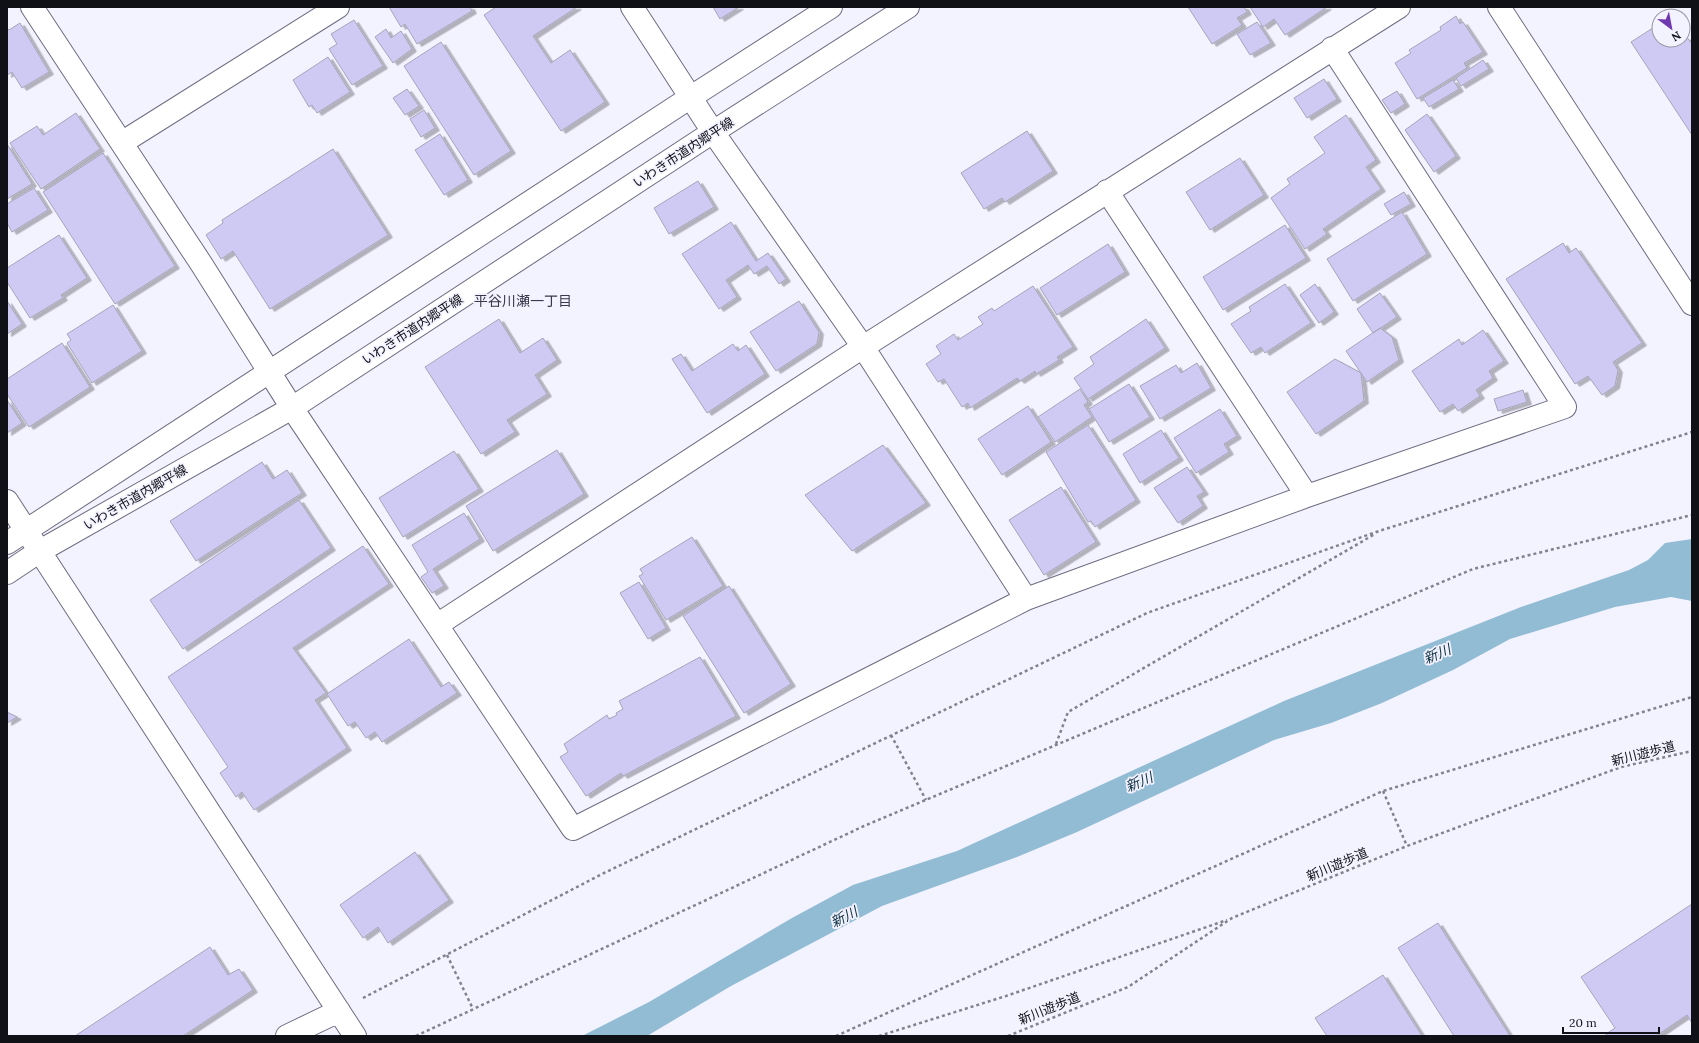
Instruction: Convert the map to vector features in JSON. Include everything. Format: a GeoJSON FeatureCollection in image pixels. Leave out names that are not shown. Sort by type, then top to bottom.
{"type":"FeatureCollection","features":[{"type":"Feature","properties":{"kind":"street"},"geometry":{"type":"LineString","coordinates":[[32,7],[123,142],[292,408],[573,829],[1026,599],[1307,496],[1566,407],[1332,48]]}},
{"type":"Feature","properties":{"kind":"street"},"geometry":{"type":"LineString","coordinates":[[123,142],[338,7]]}},
{"type":"Feature","properties":{"kind":"street"},"geometry":{"type":"LineString","coordinates":[[632,7],[713,132],[863,347],[1026,599]]}},
{"type":"Feature","properties":{"kind":"street"},"geometry":{"type":"LineString","coordinates":[[7,543],[831,7]]}},
{"type":"Feature","properties":{"kind":"street","name":"いわき市道内郷平線"},"geometry":{"type":"LineString","coordinates":[[7,573],[40,551],[292,408],[713,132],[908,7]]}},
{"type":"Feature","properties":{"kind":"street"},"geometry":{"type":"LineString","coordinates":[[437,625],[863,347],[1332,48],[1399,7]]}},
{"type":"Feature","properties":{"kind":"street"},"geometry":{"type":"LineString","coordinates":[[1499,7],[1692,304]]}},
{"type":"Feature","properties":{"kind":"street"},"geometry":{"type":"LineString","coordinates":[[1107,191],[1307,496]]}},
{"type":"Feature","properties":{"kind":"street"},"geometry":{"type":"LineString","coordinates":[[7,501],[355,1036]]}},
{"type":"Feature","properties":{"kind":"street"},"geometry":{"type":"LineString","coordinates":[[287,1036],[339,1011]]}},
{"type":"Feature","properties":{"kind":"path"},"geometry":{"type":"LineString","coordinates":[[339,1011],[604,873],[1147,613],[1379,531],[1692,432]]}},
{"type":"Feature","properties":{"kind":"path"},"geometry":{"type":"LineString","coordinates":[[416,1036],[857,829],[1473,568],[1692,515]]}},
{"type":"Feature","properties":{"kind":"path"},"geometry":{"type":"LineString","coordinates":[[1056,745],[1068,712],[1379,531]]}},
{"type":"Feature","properties":{"kind":"path"},"geometry":{"type":"LineString","coordinates":[[836,1036],[1383,791],[1692,697]]}},
{"type":"Feature","properties":{"kind":"path"},"geometry":{"type":"LineString","coordinates":[[891,735],[926,800]]}},
{"type":"Feature","properties":{"kind":"path","name":"新川遊歩道"},"geometry":{"type":"LineString","coordinates":[[1008,1036],[1128,987],[1232,918],[1407,846],[1621,767],[1692,751]]}},
{"type":"Feature","properties":{"kind":"path"},"geometry":{"type":"LineString","coordinates":[[1383,791],[1407,846]]}},
{"type":"Feature","properties":{"kind":"path"},"geometry":{"type":"LineString","coordinates":[[879,1036],[1014,994],[1232,918]]}},
{"type":"Feature","properties":{"kind":"path"},"geometry":{"type":"LineString","coordinates":[[447,955],[473,1009]]}},
{"type":"Feature","properties":{"kind":"water","name":"新川"},"geometry":{"type":"Polygon","coordinates":[[[1692,539],[1692,601],[1671,597],[1615,607],[1510,639],[1453,670],[1382,703],[1331,723],[1274,740],[1077,832],[1017,857],[882,906],[731,986],[647,1036],[582,1036],[649,1002],[792,918],[853,885],[957,851],[1284,701],[1521,607],[1629,570],[1648,560],[1665,543],[1692,539]]]}},
{"type":"Feature","properties":{"kind":"building"},"geometry":{"type":"Polygon","coordinates":[[[389,7],[470,7],[472,11],[417,44],[405,24],[401,27],[389,7]]]}},
{"type":"Feature","properties":{"kind":"building"},"geometry":{"type":"Polygon","coordinates":[[[496,7],[577,7],[533,36],[551,63],[570,50],[605,102],[561,131],[484,15],[496,7]]]}},
{"type":"Feature","properties":{"kind":"building"},"geometry":{"type":"Polygon","coordinates":[[[713,7],[739,7],[720,19],[713,7]]]}},
{"type":"Feature","properties":{"kind":"building"},"geometry":{"type":"Polygon","coordinates":[[[1188,7],[1244,7],[1247,12],[1237,18],[1242,25],[1212,44],[1188,7]]]}},
{"type":"Feature","properties":{"kind":"building"},"geometry":{"type":"Polygon","coordinates":[[[1250,7],[1327,7],[1285,35],[1274,19],[1263,27],[1250,7]]]}},
{"type":"Feature","properties":{"kind":"building"},"geometry":{"type":"Polygon","coordinates":[[[1456,16],[1460,24],[1463,22],[1483,52],[1464,63],[1467,68],[1417,99],[1395,63],[1411,53],[1409,50],[1441,30],[1440,27],[1456,16]]]}},
{"type":"Feature","properties":{"kind":"building"},"geometry":{"type":"Polygon","coordinates":[[[354,20],[383,66],[352,85],[329,49],[337,44],[331,34],[354,20]]]}},
{"type":"Feature","properties":{"kind":"building"},"geometry":{"type":"Polygon","coordinates":[[[1257,22],[1271,43],[1250,55],[1237,34],[1257,22]]]}},
{"type":"Feature","properties":{"kind":"building"},"geometry":{"type":"Polygon","coordinates":[[[20,23],[49,72],[22,88],[12,72],[7,75],[7,28],[9,30],[20,23]]]}},
{"type":"Feature","properties":{"kind":"building"},"geometry":{"type":"Polygon","coordinates":[[[386,29],[391,38],[401,31],[412,49],[393,63],[375,37],[386,29]]]}},
{"type":"Feature","properties":{"kind":"building"},"geometry":{"type":"Polygon","coordinates":[[[1651,29],[1651,48],[1691,48],[1691,43],[1692,44],[1692,135],[1631,42],[1651,29]]]}},
{"type":"Feature","properties":{"kind":"building"},"geometry":{"type":"Polygon","coordinates":[[[441,42],[511,151],[474,175],[404,66],[441,42]]]}},
{"type":"Feature","properties":{"kind":"building"},"geometry":{"type":"Polygon","coordinates":[[[328,57],[350,92],[317,113],[312,105],[309,107],[293,80],[328,57]]]}},
{"type":"Feature","properties":{"kind":"building"},"geometry":{"type":"Polygon","coordinates":[[[1483,60],[1489,69],[1461,86],[1456,78],[1483,60]]]}},
{"type":"Feature","properties":{"kind":"building"},"geometry":{"type":"Polygon","coordinates":[[[1324,79],[1337,99],[1307,118],[1294,98],[1324,79]]]}},
{"type":"Feature","properties":{"kind":"building"},"geometry":{"type":"Polygon","coordinates":[[[1453,80],[1459,89],[1429,107],[1423,98],[1453,80]]]}},
{"type":"Feature","properties":{"kind":"building"},"geometry":{"type":"Polygon","coordinates":[[[407,89],[419,106],[405,115],[393,98],[407,89]]]}},
{"type":"Feature","properties":{"kind":"building"},"geometry":{"type":"Polygon","coordinates":[[[1397,91],[1405,104],[1391,113],[1382,100],[1397,91]]]}},
{"type":"Feature","properties":{"kind":"building"},"geometry":{"type":"Polygon","coordinates":[[[424,110],[435,128],[421,137],[410,119],[424,110]]]}},
{"type":"Feature","properties":{"kind":"building"},"geometry":{"type":"Polygon","coordinates":[[[76,113],[100,149],[41,189],[10,143],[37,126],[43,135],[76,113]]]}},
{"type":"Feature","properties":{"kind":"building"},"geometry":{"type":"Polygon","coordinates":[[[1427,114],[1456,156],[1434,172],[1405,130],[1427,114]]]}},
{"type":"Feature","properties":{"kind":"building"},"geometry":{"type":"Polygon","coordinates":[[[1346,115],[1376,160],[1366,167],[1381,189],[1323,229],[1327,234],[1305,249],[1271,198],[1290,184],[1287,179],[1325,153],[1314,137],[1346,115]]]}},
{"type":"Feature","properties":{"kind":"building"},"geometry":{"type":"Polygon","coordinates":[[[1027,131],[1053,171],[1005,202],[1002,198],[984,209],[961,173],[1027,131]]]}},
{"type":"Feature","properties":{"kind":"building"},"geometry":{"type":"Polygon","coordinates":[[[440,134],[468,180],[444,195],[415,150],[440,134]]]}},
{"type":"Feature","properties":{"kind":"building"},"geometry":{"type":"Polygon","coordinates":[[[7,144],[32,184],[7,199],[7,144]]]}},
{"type":"Feature","properties":{"kind":"building"},"geometry":{"type":"Polygon","coordinates":[[[333,149],[388,235],[270,309],[233,251],[221,259],[206,235],[223,223],[222,220],[333,149]]]}},
{"type":"Feature","properties":{"kind":"building"},"geometry":{"type":"Polygon","coordinates":[[[103,153],[175,266],[115,304],[43,192],[103,153]]]}},
{"type":"Feature","properties":{"kind":"building"},"geometry":{"type":"Polygon","coordinates":[[[1240,158],[1264,195],[1210,230],[1186,192],[1240,158]]]}},
{"type":"Feature","properties":{"kind":"building"},"geometry":{"type":"Polygon","coordinates":[[[698,181],[714,207],[669,234],[654,208],[698,181]]]}},
{"type":"Feature","properties":{"kind":"building"},"geometry":{"type":"Polygon","coordinates":[[[34,188],[48,210],[12,232],[7,223],[7,204],[34,188]]]}},
{"type":"Feature","properties":{"kind":"building"},"geometry":{"type":"Polygon","coordinates":[[[1404,192],[1411,204],[1391,215],[1384,204],[1404,192]]]}},
{"type":"Feature","properties":{"kind":"building"},"geometry":{"type":"Polygon","coordinates":[[[1402,212],[1427,254],[1353,301],[1327,259],[1402,212]]]}},
{"type":"Feature","properties":{"kind":"building"},"geometry":{"type":"Polygon","coordinates":[[[731,222],[756,261],[768,253],[786,279],[779,284],[767,266],[754,274],[748,265],[726,280],[737,297],[719,309],[682,254],[731,222]]]}},
{"type":"Feature","properties":{"kind":"building"},"geometry":{"type":"Polygon","coordinates":[[[1285,225],[1306,258],[1223,310],[1203,277],[1285,225]]]}},
{"type":"Feature","properties":{"kind":"building"},"geometry":{"type":"Polygon","coordinates":[[[59,235],[87,278],[61,295],[63,298],[30,318],[7,282],[7,268],[59,235]]]}},
{"type":"Feature","properties":{"kind":"building"},"geometry":{"type":"Polygon","coordinates":[[[1563,243],[1569,253],[1576,248],[1642,343],[1613,362],[1618,370],[1615,386],[1602,395],[1588,376],[1575,384],[1506,279],[1563,243]]]}},
{"type":"Feature","properties":{"kind":"building"},"geometry":{"type":"Polygon","coordinates":[[[1108,244],[1125,272],[1057,315],[1040,288],[1108,244]]]}},
{"type":"Feature","properties":{"kind":"building"},"geometry":{"type":"Polygon","coordinates":[[[1285,284],[1311,323],[1265,353],[1261,347],[1251,353],[1231,324],[1251,311],[1249,307],[1285,284]]]}},
{"type":"Feature","properties":{"kind":"building"},"geometry":{"type":"Polygon","coordinates":[[[1315,284],[1334,312],[1319,323],[1300,295],[1315,284]]]}},
{"type":"Feature","properties":{"kind":"building"},"geometry":{"type":"Polygon","coordinates":[[[1033,286],[1073,347],[1057,357],[1059,360],[1036,374],[1035,371],[1020,381],[1017,378],[970,408],[968,403],[962,407],[944,379],[938,382],[926,364],[941,354],[936,346],[954,334],[958,340],[983,324],[978,317],[992,308],[994,311],[1033,286]]]}},
{"type":"Feature","properties":{"kind":"building"},"geometry":{"type":"Polygon","coordinates":[[[1380,293],[1397,317],[1373,333],[1357,309],[1380,293]]]}},
{"type":"Feature","properties":{"kind":"building"},"geometry":{"type":"Polygon","coordinates":[[[7,301],[22,324],[7,334],[7,301]]]}},
{"type":"Feature","properties":{"kind":"building"},"geometry":{"type":"Polygon","coordinates":[[[799,301],[819,332],[817,344],[776,371],[750,332],[799,301]]]}},
{"type":"Feature","properties":{"kind":"building"},"geometry":{"type":"Polygon","coordinates":[[[113,305],[142,351],[92,383],[67,343],[71,340],[67,334],[113,305]]]}},
{"type":"Feature","properties":{"kind":"building"},"geometry":{"type":"Polygon","coordinates":[[[499,319],[520,353],[543,338],[557,360],[535,375],[547,394],[507,420],[515,432],[481,454],[425,367],[499,319]]]}},
{"type":"Feature","properties":{"kind":"building"},"geometry":{"type":"Polygon","coordinates":[[[1146,319],[1165,348],[1088,399],[1074,378],[1094,364],[1090,357],[1146,319]]]}},
{"type":"Feature","properties":{"kind":"building"},"geometry":{"type":"Polygon","coordinates":[[[1380,328],[1392,337],[1399,360],[1367,382],[1346,351],[1380,328]]]}},
{"type":"Feature","properties":{"kind":"building"},"geometry":{"type":"Polygon","coordinates":[[[1483,330],[1504,361],[1489,371],[1493,378],[1476,390],[1480,396],[1458,411],[1453,404],[1440,412],[1412,371],[1459,339],[1462,345],[1483,330]]]}},
{"type":"Feature","properties":{"kind":"building"},"geometry":{"type":"Polygon","coordinates":[[[62,343],[90,387],[29,427],[7,394],[7,379],[62,343]]]}},
{"type":"Feature","properties":{"kind":"building"},"geometry":{"type":"Polygon","coordinates":[[[733,344],[738,351],[746,345],[765,374],[707,413],[672,359],[681,354],[692,371],[733,344]]]}},
{"type":"Feature","properties":{"kind":"building"},"geometry":{"type":"Polygon","coordinates":[[[1335,359],[1361,373],[1364,401],[1316,434],[1287,392],[1335,359]]]}},
{"type":"Feature","properties":{"kind":"building"},"geometry":{"type":"Polygon","coordinates":[[[1197,363],[1211,388],[1160,419],[1140,386],[1176,365],[1181,373],[1197,363]]]}},
{"type":"Feature","properties":{"kind":"building"},"geometry":{"type":"Polygon","coordinates":[[[1129,384],[1150,417],[1109,442],[1089,409],[1129,384]]]}},
{"type":"Feature","properties":{"kind":"building"},"geometry":{"type":"Polygon","coordinates":[[[1080,389],[1088,402],[1084,405],[1092,417],[1055,442],[1038,417],[1080,389]]]}},
{"type":"Feature","properties":{"kind":"building"},"geometry":{"type":"Polygon","coordinates":[[[1523,390],[1527,402],[1498,411],[1494,399],[1523,390]]]}},
{"type":"Feature","properties":{"kind":"building"},"geometry":{"type":"Polygon","coordinates":[[[7,400],[22,423],[7,433],[7,400]]]}},
{"type":"Feature","properties":{"kind":"building"},"geometry":{"type":"Polygon","coordinates":[[[1028,406],[1051,442],[1002,475],[978,439],[1028,406]]]}},
{"type":"Feature","properties":{"kind":"building"},"geometry":{"type":"Polygon","coordinates":[[[1220,409],[1237,436],[1224,444],[1229,452],[1196,473],[1174,438],[1220,409]]]}},
{"type":"Feature","properties":{"kind":"building"},"geometry":{"type":"Polygon","coordinates":[[[1088,425],[1136,500],[1095,527],[1091,521],[1088,522],[1046,452],[1088,425]]]}},
{"type":"Feature","properties":{"kind":"building"},"geometry":{"type":"Polygon","coordinates":[[[1161,430],[1179,458],[1140,483],[1123,454],[1161,430]]]}},
{"type":"Feature","properties":{"kind":"building"},"geometry":{"type":"Polygon","coordinates":[[[883,445],[926,503],[852,551],[805,495],[883,445]]]}},
{"type":"Feature","properties":{"kind":"building"},"geometry":{"type":"Polygon","coordinates":[[[557,450],[584,494],[493,551],[466,506],[557,450]]]}},
{"type":"Feature","properties":{"kind":"building"},"geometry":{"type":"Polygon","coordinates":[[[454,451],[479,489],[403,537],[379,498],[454,451]]]}},
{"type":"Feature","properties":{"kind":"building"},"geometry":{"type":"Polygon","coordinates":[[[262,462],[273,479],[287,470],[302,493],[196,561],[170,521],[262,462]]]}},
{"type":"Feature","properties":{"kind":"building"},"geometry":{"type":"Polygon","coordinates":[[[1187,467],[1204,492],[1197,496],[1203,506],[1178,523],[1154,488],[1187,467]]]}},
{"type":"Feature","properties":{"kind":"building"},"geometry":{"type":"Polygon","coordinates":[[[1061,487],[1096,542],[1044,575],[1009,520],[1061,487]]]}},
{"type":"Feature","properties":{"kind":"building"},"geometry":{"type":"Polygon","coordinates":[[[299,500],[331,548],[183,649],[150,600],[299,500]]]}},
{"type":"Feature","properties":{"kind":"building"},"geometry":{"type":"Polygon","coordinates":[[[464,513],[480,539],[433,569],[444,586],[432,593],[421,577],[428,572],[412,545],[464,513]]]}},
{"type":"Feature","properties":{"kind":"building"},"geometry":{"type":"Polygon","coordinates":[[[692,537],[723,586],[666,620],[639,576],[643,574],[640,569],[692,537]]]}},
{"type":"Feature","properties":{"kind":"building"},"geometry":{"type":"Polygon","coordinates":[[[363,546],[389,584],[293,648],[326,693],[315,700],[347,748],[254,810],[242,792],[236,797],[220,773],[228,767],[168,677],[363,546]]]}},
{"type":"Feature","properties":{"kind":"building"},"geometry":{"type":"Polygon","coordinates":[[[639,582],[666,628],[648,639],[620,593],[639,582]]]}},
{"type":"Feature","properties":{"kind":"building"},"geometry":{"type":"Polygon","coordinates":[[[729,586],[791,684],[744,713],[683,616],[729,586]]]}},
{"type":"Feature","properties":{"kind":"building"},"geometry":{"type":"Polygon","coordinates":[[[409,639],[441,687],[449,682],[457,693],[382,742],[375,732],[366,738],[355,722],[348,726],[327,694],[409,639]]]}},
{"type":"Feature","properties":{"kind":"building"},"geometry":{"type":"Polygon","coordinates":[[[700,657],[736,716],[623,776],[621,773],[586,796],[560,757],[568,752],[564,744],[607,715],[609,719],[617,715],[616,713],[623,709],[619,701],[700,657]]]}},
{"type":"Feature","properties":{"kind":"building"},"geometry":{"type":"Polygon","coordinates":[[[7,712],[17,717],[7,723],[7,712]]]}},
{"type":"Feature","properties":{"kind":"building"},"geometry":{"type":"Polygon","coordinates":[[[415,852],[449,900],[388,943],[378,927],[363,938],[340,905],[415,852]]]}},
{"type":"Feature","properties":{"kind":"building"},"geometry":{"type":"Polygon","coordinates":[[[1692,904],[1692,1023],[1687,1015],[1656,1036],[1607,1036],[1606,1034],[1615,1028],[1581,977],[1692,904]]]}},
{"type":"Feature","properties":{"kind":"building"},"geometry":{"type":"Polygon","coordinates":[[[1438,923],[1510,1036],[1454,1036],[1398,948],[1438,923]]]}},
{"type":"Feature","properties":{"kind":"building"},"geometry":{"type":"Polygon","coordinates":[[[210,947],[228,975],[239,969],[253,990],[183,1036],[75,1036],[210,947]]]}},
{"type":"Feature","properties":{"kind":"building"},"geometry":{"type":"Polygon","coordinates":[[[1383,975],[1422,1036],[1327,1036],[1315,1018],[1383,975]]]}},
{"type":"Feature","properties":{"kind":"district","name":"平谷川瀬一丁目"},"geometry":{"type":"Point","coordinates":[523,301]}}]}
